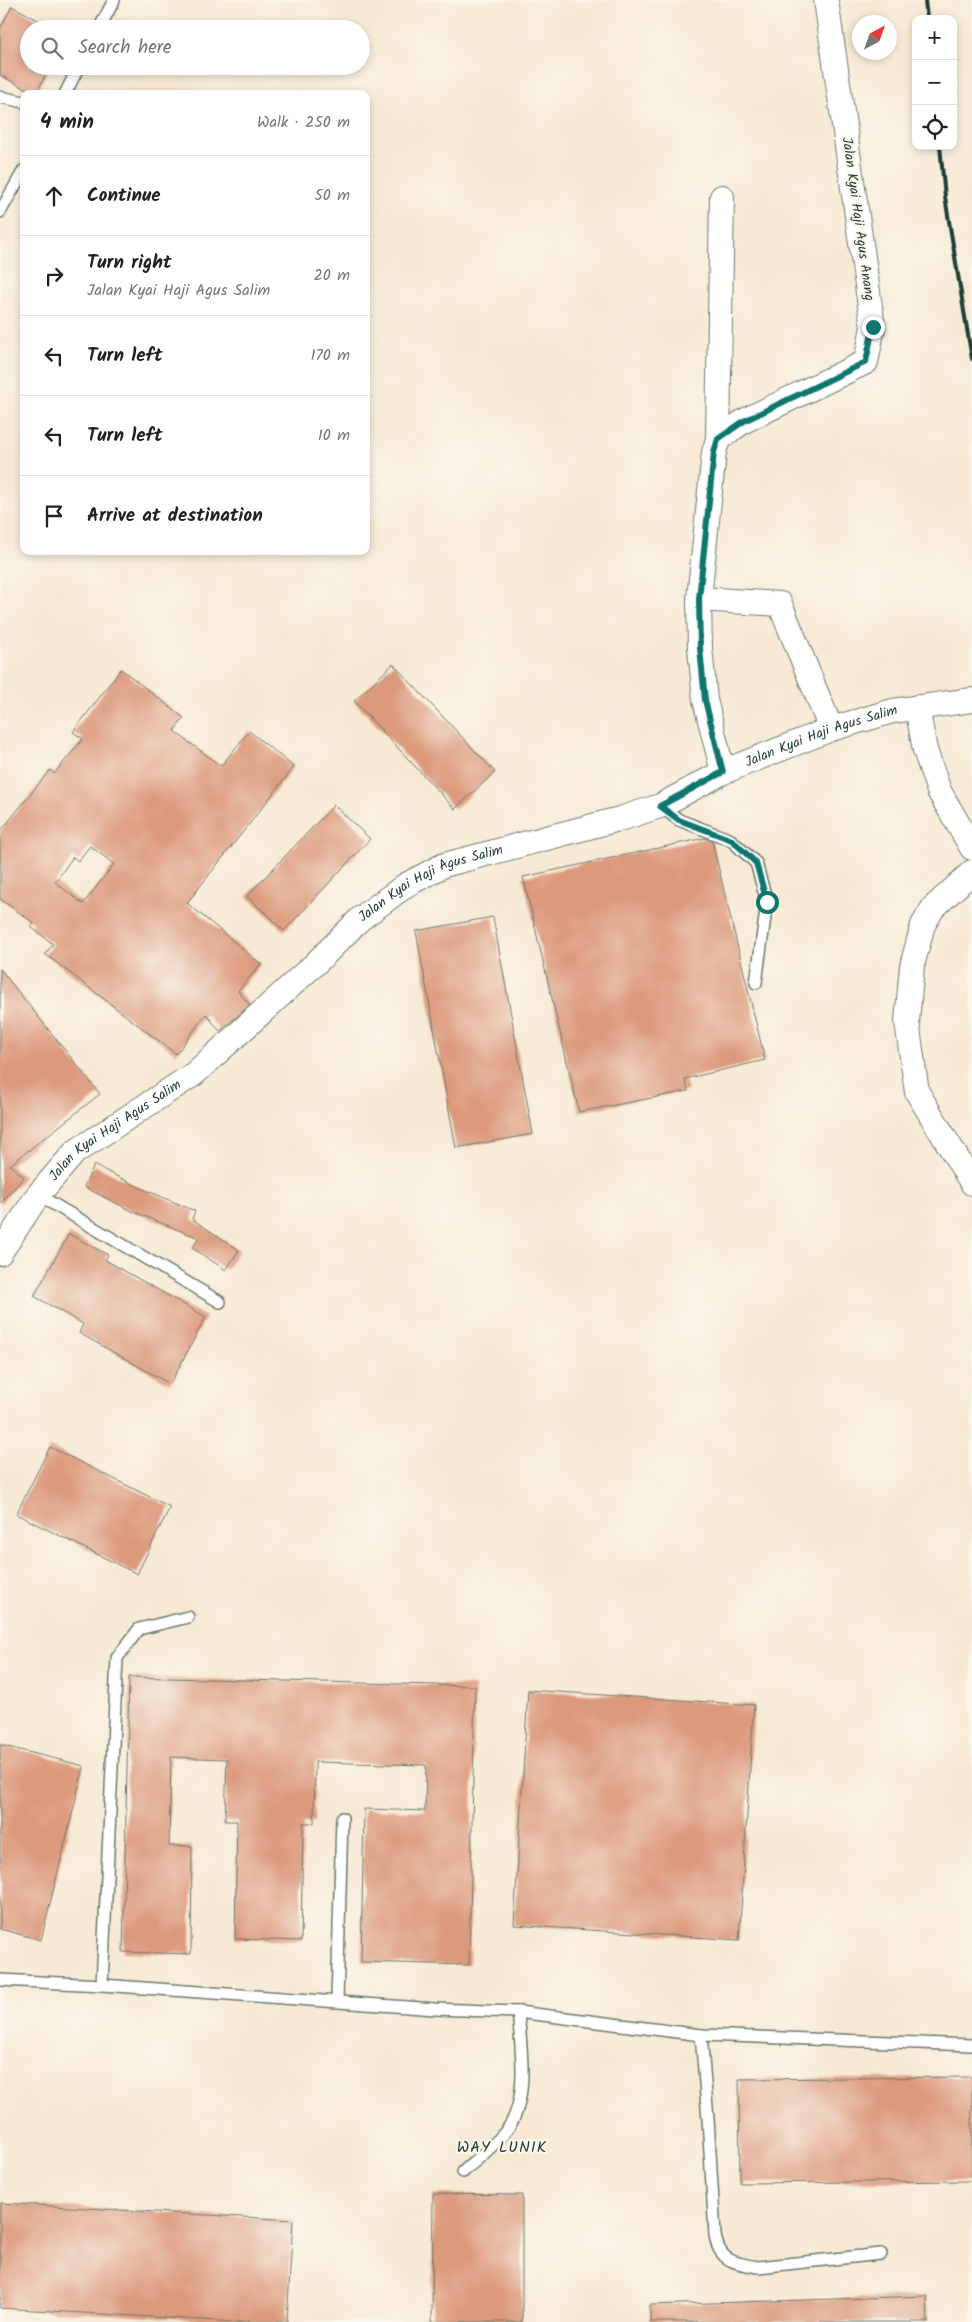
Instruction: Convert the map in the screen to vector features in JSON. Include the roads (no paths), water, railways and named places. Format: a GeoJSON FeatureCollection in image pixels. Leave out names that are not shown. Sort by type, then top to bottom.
{"type":"FeatureCollection","features":[{"type":"Feature","properties":{"kind":"street","name":"Jalan Kyai Haji Agus Anang"},"geometry":{"type":"LineString","coordinates":[[718,439],[744,421],[866,362],[873,327],[826,0]]}},
{"type":"Feature","properties":{"kind":"street"},"geometry":{"type":"LineString","coordinates":[[722,197],[718,439],[714,452],[699,599],[700,648],[705,700],[723,772]]}},
{"type":"Feature","properties":{"kind":"street"},"geometry":{"type":"LineString","coordinates":[[699,599],[780,604],[831,729]]}},
{"type":"Feature","properties":{"kind":"street","name":"Jalan Kyai Haji Agus Salim"},"geometry":{"type":"LineString","coordinates":[[0,1253],[38,1195],[74,1152],[194,1074],[317,962],[360,919],[406,885],[444,865],[623,818],[660,806],[723,772],[831,729],[893,711],[972,700]]}},
{"type":"Feature","properties":{"kind":"street"},"geometry":{"type":"LineString","coordinates":[[917,707],[925,750],[939,791],[972,848]]}},
{"type":"Feature","properties":{"kind":"street"},"geometry":{"type":"LineString","coordinates":[[972,872],[933,908],[924,925],[912,966],[907,1022],[916,1092],[972,1183]]}},
{"type":"Feature","properties":{"kind":"lane"},"geometry":{"type":"LineString","coordinates":[[104,20],[114,0]]}},
{"type":"Feature","properties":{"kind":"lane"},"geometry":{"type":"LineString","coordinates":[[66,90],[74,75]]}},
{"type":"Feature","properties":{"kind":"lane"},"geometry":{"type":"LineString","coordinates":[[0,96],[20,101]]}},
{"type":"Feature","properties":{"kind":"lane"},"geometry":{"type":"LineString","coordinates":[[0,212],[20,177]]}},
{"type":"Feature","properties":{"kind":"lane"},"geometry":{"type":"LineString","coordinates":[[660,806],[679,820],[732,840],[756,863],[767,902],[756,983]]}},
{"type":"Feature","properties":{"kind":"lane"},"geometry":{"type":"LineString","coordinates":[[38,1195],[220,1302]]}},
{"type":"Feature","properties":{"kind":"lane"},"geometry":{"type":"LineString","coordinates":[[102,1985],[117,1658],[140,1629],[188,1617]]}},
{"type":"Feature","properties":{"kind":"lane"},"geometry":{"type":"LineString","coordinates":[[337,2002],[342,1818]]}},
{"type":"Feature","properties":{"kind":"lane"},"geometry":{"type":"LineString","coordinates":[[0,1980],[518,2012],[701,2035],[972,2045]]}},
{"type":"Feature","properties":{"kind":"lane"},"geometry":{"type":"LineString","coordinates":[[463,2172],[506,2131],[519,2102],[522,2064],[518,2012]]}},
{"type":"Feature","properties":{"kind":"lane"},"geometry":{"type":"LineString","coordinates":[[701,2035],[715,2235],[717,2248],[724,2257],[739,2264],[758,2267],[881,2254]]}},
{"type":"Feature","properties":{"kind":"railway"},"geometry":{"type":"LineString","coordinates":[[925,0],[927,15]]}},
{"type":"Feature","properties":{"kind":"railway"},"geometry":{"type":"LineString","coordinates":[[940,150],[945,197],[972,359]]}},
{"type":"Feature","properties":{"kind":"district","name":"WAY LUNIK"},"geometry":{"type":"Point","coordinates":[502,2147]}}]}
